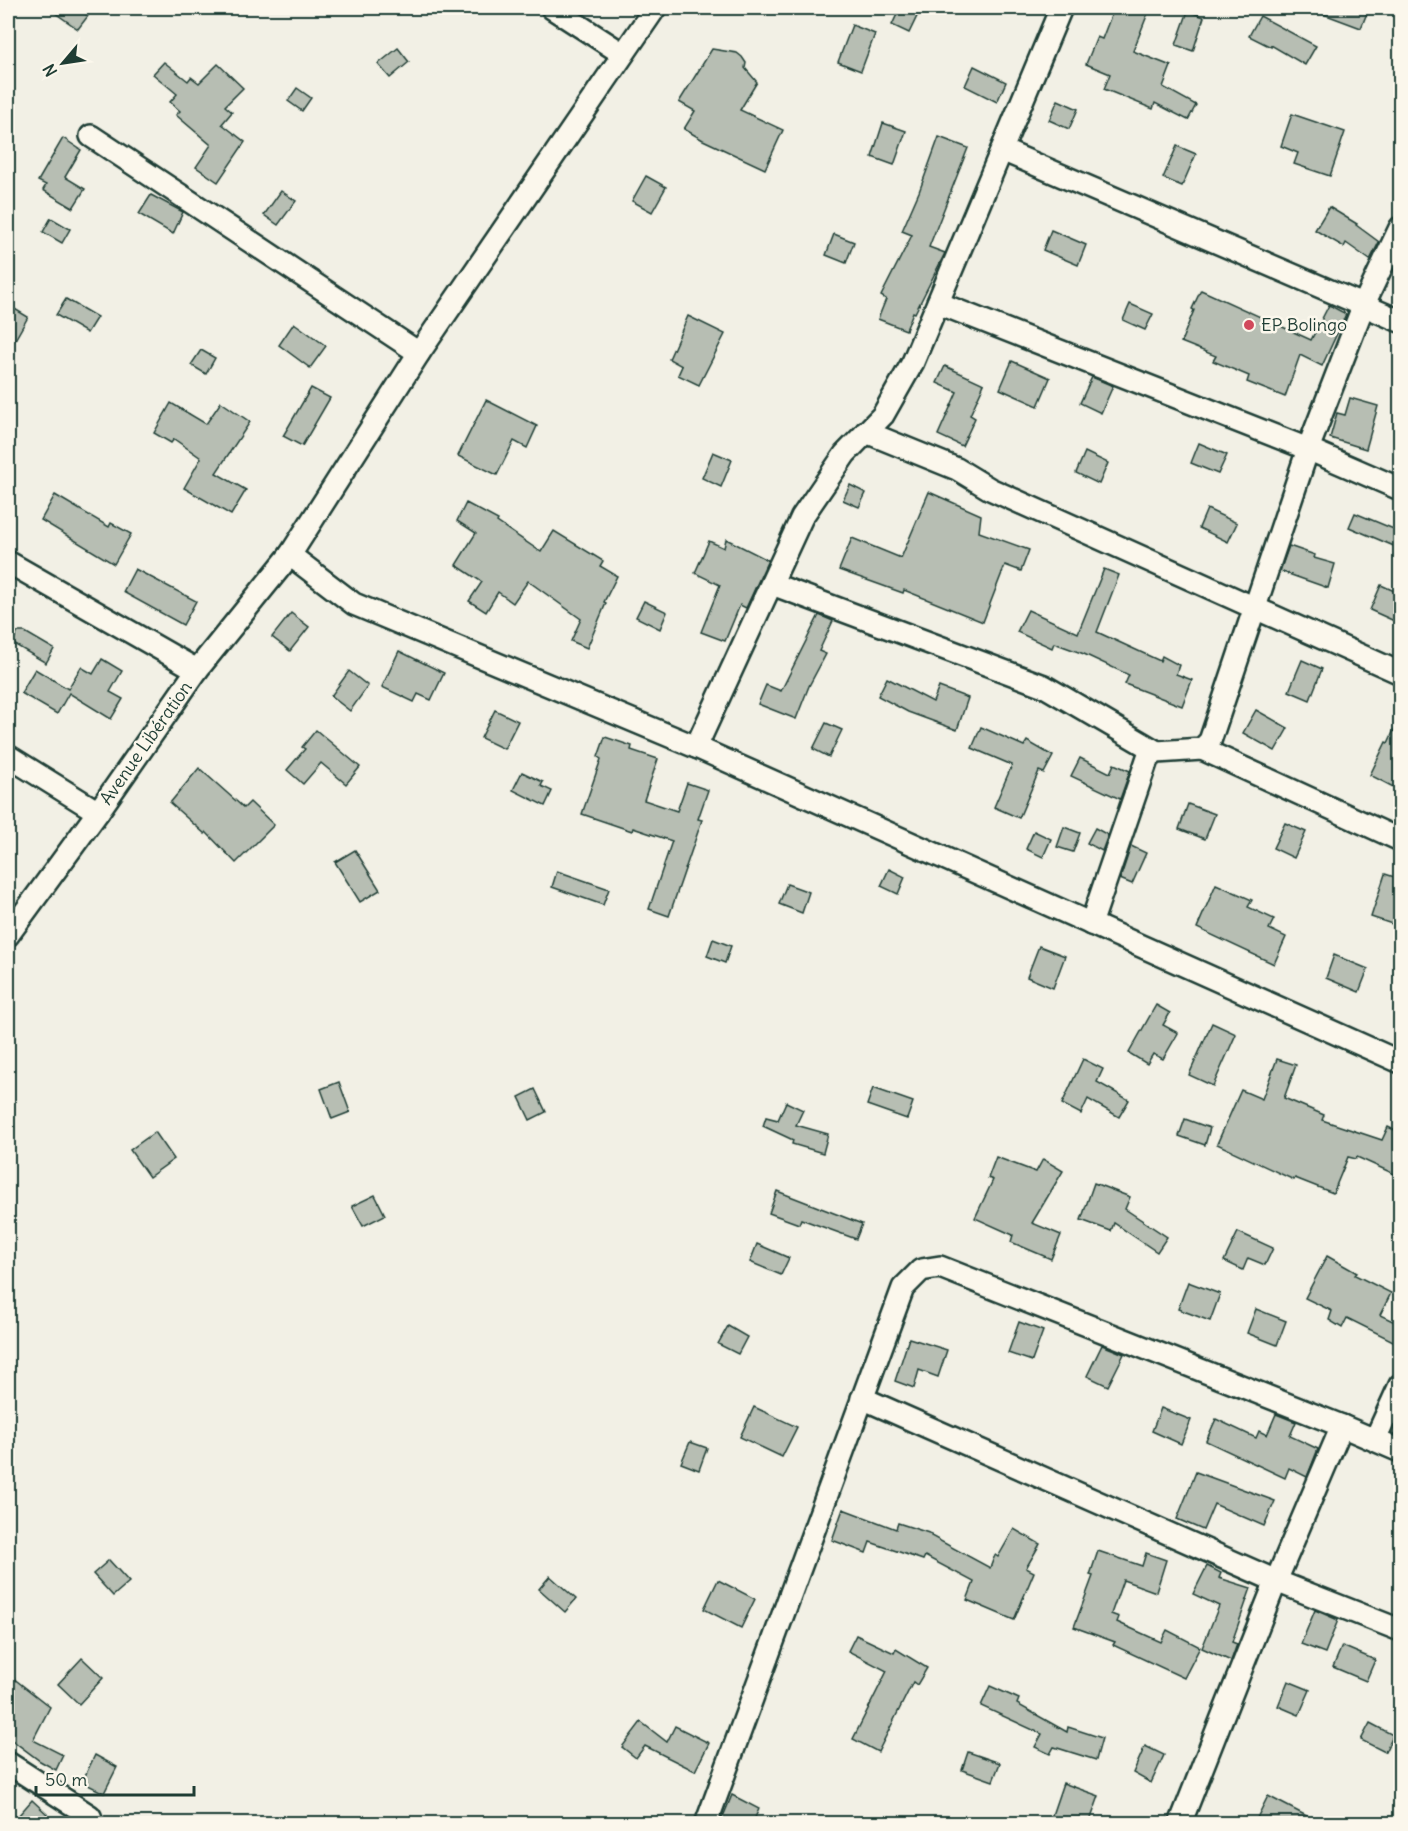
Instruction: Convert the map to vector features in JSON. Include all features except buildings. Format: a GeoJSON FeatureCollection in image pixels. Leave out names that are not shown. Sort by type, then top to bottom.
{"type":"FeatureCollection","features":[{"type":"Feature","properties":{"kind":"street"},"geometry":{"type":"LineString","coordinates":[[552,8],[622,54]]}},
{"type":"Feature","properties":{"kind":"street","name":"Avenue Libération"},"geometry":{"type":"LineString","coordinates":[[8,935],[98,812],[197,670],[290,555],[419,353],[655,8]]}},
{"type":"Feature","properties":{"kind":"street"},"geometry":{"type":"LineString","coordinates":[[696,747],[802,517],[845,454],[883,415],[913,362],[1061,8]]}},
{"type":"Feature","properties":{"kind":"street"},"geometry":{"type":"LineString","coordinates":[[91,136],[419,353]]}},
{"type":"Feature","properties":{"kind":"street"},"geometry":{"type":"LineString","coordinates":[[1002,150],[1401,321]]}},
{"type":"Feature","properties":{"kind":"street"},"geometry":{"type":"LineString","coordinates":[[1202,749],[1210,741],[1308,449],[1364,304],[1401,228]]}},
{"type":"Feature","properties":{"kind":"street"},"geometry":{"type":"LineString","coordinates":[[938,303],[1308,449],[1401,489]]}},
{"type":"Feature","properties":{"kind":"street"},"geometry":{"type":"LineString","coordinates":[[866,432],[957,469],[990,489],[1401,673]]}},
{"type":"Feature","properties":{"kind":"street"},"geometry":{"type":"LineString","coordinates":[[290,555],[354,604],[696,747],[1401,1062]]}},
{"type":"Feature","properties":{"kind":"street"},"geometry":{"type":"LineString","coordinates":[[8,562],[197,670]]}},
{"type":"Feature","properties":{"kind":"street"},"geometry":{"type":"LineString","coordinates":[[772,584],[1044,686],[1157,752]]}},
{"type":"Feature","properties":{"kind":"street"},"geometry":{"type":"LineString","coordinates":[[1091,924],[1142,771],[1148,757],[1157,752],[1202,749],[1401,840]]}},
{"type":"Feature","properties":{"kind":"street"},"geometry":{"type":"LineString","coordinates":[[8,756],[98,812]]}},
{"type":"Feature","properties":{"kind":"street"},"geometry":{"type":"LineString","coordinates":[[706,1824],[903,1288],[921,1270],[940,1267],[1401,1451]]}},
{"type":"Feature","properties":{"kind":"street"},"geometry":{"type":"LineString","coordinates":[[1375,1440],[1401,1385]]}},
{"type":"Feature","properties":{"kind":"street"},"geometry":{"type":"LineString","coordinates":[[862,1398],[1276,1581],[1401,1630]]}},
{"type":"Feature","properties":{"kind":"street"},"geometry":{"type":"LineString","coordinates":[[1180,1824],[1276,1581],[1342,1426]]}},
{"type":"Feature","properties":{"kind":"street"},"geometry":{"type":"LineString","coordinates":[[8,1763],[90,1816],[93,1824]]}},
{"type":"Feature","properties":{"kind":"place","name":"EP Bolingo"},"geometry":{"type":"Point","coordinates":[1249,325]}}]}
